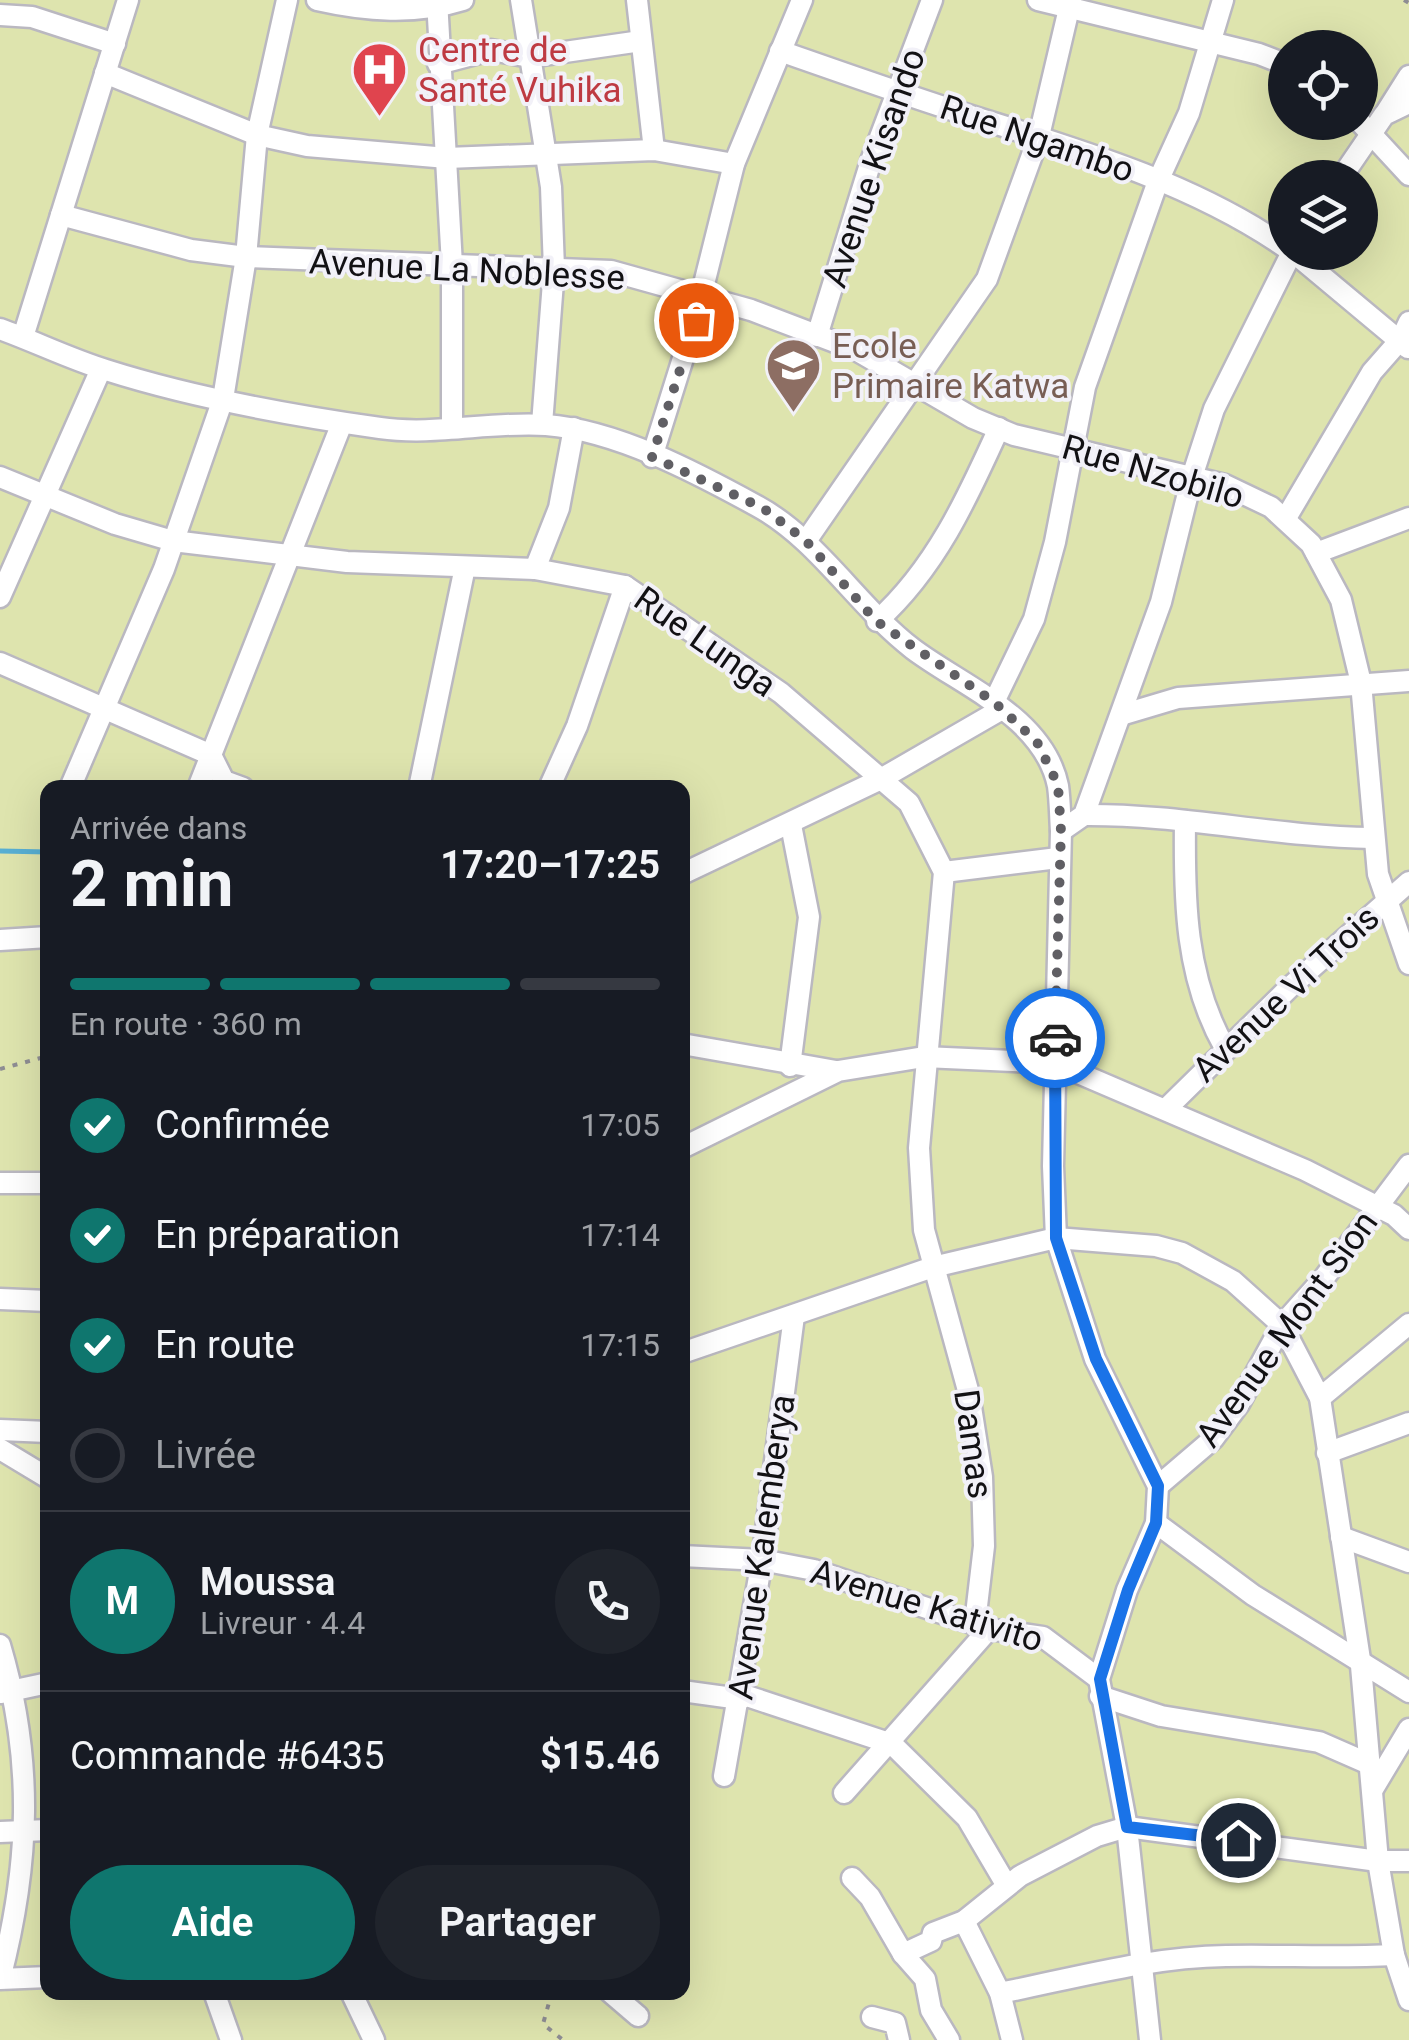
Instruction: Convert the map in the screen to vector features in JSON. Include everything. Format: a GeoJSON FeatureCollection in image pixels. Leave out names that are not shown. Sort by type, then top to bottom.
{"type":"FeatureCollection","features":[{"type":"Feature","properties":{"kind":"street"},"geometry":{"type":"LineString","coordinates":[[23,337],[128,0]]}},
{"type":"Feature","properties":{"kind":"street"},"geometry":{"type":"LineString","coordinates":[[74,780],[172,541],[223,400],[246,257],[257,135],[287,0]]}},
{"type":"Feature","properties":{"kind":"street"},"geometry":{"type":"LineString","coordinates":[[318,0],[374,10],[463,0]]}},
{"type":"Feature","properties":{"kind":"street"},"geometry":{"type":"LineString","coordinates":[[521,0],[546,152],[554,269],[542,424]]}},
{"type":"Feature","properties":{"kind":"street"},"geometry":{"type":"LineString","coordinates":[[638,0],[654,150]]}},
{"type":"Feature","properties":{"kind":"street"},"geometry":{"type":"LineString","coordinates":[[652,457],[734,164],[802,0]]}},
{"type":"Feature","properties":{"kind":"street","name":"Avenue Kisando"},"geometry":{"type":"LineString","coordinates":[[817,336],[848,231],[932,0]]}},
{"type":"Feature","properties":{"kind":"street"},"geometry":{"type":"LineString","coordinates":[[1038,0],[1071,3],[1208,44],[1268,57]]}},
{"type":"Feature","properties":{"kind":"street"},"geometry":{"type":"LineString","coordinates":[[690,870],[879,780],[998,705],[1034,620],[1085,387],[1158,182],[1189,113],[1223,0]]}},
{"type":"Feature","properties":{"kind":"street"},"geometry":{"type":"LineString","coordinates":[[806,541],[987,280],[1039,136],[1071,3]]}},
{"type":"Feature","properties":{"kind":"street"},"geometry":{"type":"LineString","coordinates":[[437,4],[452,264],[452,428]]}},
{"type":"Feature","properties":{"kind":"street"},"geometry":{"type":"LineString","coordinates":[[0,14],[32,8],[115,44]]}},
{"type":"Feature","properties":{"kind":"street"},"geometry":{"type":"LineString","coordinates":[[438,64],[491,50],[530,57],[641,41]]}},
{"type":"Feature","properties":{"kind":"street","name":"Rue Ngambo"},"geometry":{"type":"LineString","coordinates":[[780,51],[1039,136],[1219,207],[1268,237]]}},
{"type":"Feature","properties":{"kind":"street"},"geometry":{"type":"LineString","coordinates":[[105,73],[257,135],[392,157],[654,150],[734,164]]}},
{"type":"Feature","properties":{"kind":"street"},"geometry":{"type":"LineString","coordinates":[[1384,115],[1409,76]]}},
{"type":"Feature","properties":{"kind":"street"},"geometry":{"type":"LineString","coordinates":[[1378,119],[1409,103]]}},
{"type":"Feature","properties":{"kind":"street"},"geometry":{"type":"LineString","coordinates":[[1376,140],[1409,175]]}},
{"type":"Feature","properties":{"kind":"street","name":"Avenue La Noblesse"},"geometry":{"type":"LineString","coordinates":[[62,215],[191,250],[246,257],[611,271],[700,296],[856,350],[917,382]]}},
{"type":"Feature","properties":{"kind":"street"},"geometry":{"type":"LineString","coordinates":[[1061,831],[1084,815],[1161,602],[1192,477],[1214,409],[1283,270]]}},
{"type":"Feature","properties":{"kind":"street"},"geometry":{"type":"LineString","coordinates":[[1286,518],[1372,372],[1406,337],[1316,270]]}},
{"type":"Feature","properties":{"kind":"street"},"geometry":{"type":"LineString","coordinates":[[0,329],[101,369],[223,400],[398,431],[542,424],[574,428],[652,457],[763,508],[806,541],[876,621],[998,705],[1037,742],[1058,785],[1061,831],[1055,1063],[1056,1238],[1096,1359],[1158,1486],[1156,1523],[1128,1590],[1100,1687],[1127,1827],[1150,2040]]}},
{"type":"Feature","properties":{"kind":"street"},"geometry":{"type":"LineString","coordinates":[[0,598],[101,369]]}},
{"type":"Feature","properties":{"kind":"street","name":"Rue Nzobilo"},"geometry":{"type":"LineString","coordinates":[[917,382],[999,428],[1224,486],[1286,518],[1316,553],[1341,600],[1361,682],[1372,838],[1409,964]]}},
{"type":"Feature","properties":{"kind":"street"},"geometry":{"type":"LineString","coordinates":[[201,780],[294,553],[342,423]]}},
{"type":"Feature","properties":{"kind":"street"},"geometry":{"type":"LineString","coordinates":[[536,570],[558,508],[574,428]]}},
{"type":"Feature","properties":{"kind":"street"},"geometry":{"type":"LineString","coordinates":[[876,621],[906,595],[938,550],[999,428]]}},
{"type":"Feature","properties":{"kind":"street","name":"Rue Lunga"},"geometry":{"type":"LineString","coordinates":[[0,477],[44,498],[172,541],[346,562],[536,570],[625,586],[781,693],[910,803],[927,830],[944,872],[924,1057],[919,1148],[924,1230],[932,1267]]}},
{"type":"Feature","properties":{"kind":"street"},"geometry":{"type":"LineString","coordinates":[[1316,553],[1409,518]]}},
{"type":"Feature","properties":{"kind":"street"},"geometry":{"type":"LineString","coordinates":[[421,780],[466,567]]}},
{"type":"Feature","properties":{"kind":"street"},"geometry":{"type":"LineString","coordinates":[[553,780],[577,726],[625,586]]}},
{"type":"Feature","properties":{"kind":"street"},"geometry":{"type":"LineString","coordinates":[[0,664],[211,755],[224,780]]}},
{"type":"Feature","properties":{"kind":"street"},"geometry":{"type":"LineString","coordinates":[[1121,715],[1178,698],[1409,681]]}},
{"type":"Feature","properties":{"kind":"street"},"geometry":{"type":"LineString","coordinates":[[1084,815],[1185,821],[1302,837],[1372,838]]}},
{"type":"Feature","properties":{"kind":"street"},"geometry":{"type":"LineString","coordinates":[[1185,821],[1188,943],[1225,1048]]}},
{"type":"Feature","properties":{"kind":"street"},"geometry":{"type":"LineString","coordinates":[[790,825],[809,917],[790,1066]]}},
{"type":"Feature","properties":{"kind":"street"},"geometry":{"type":"LineString","coordinates":[[944,872],[1058,858]]}},
{"type":"Feature","properties":{"kind":"street","name":"Avenue Vi Trois"},"geometry":{"type":"LineString","coordinates":[[1166,1108],[1225,1048],[1409,882]]}},
{"type":"Feature","properties":{"kind":"street"},"geometry":{"type":"LineString","coordinates":[[0,940],[40,938]]}},
{"type":"Feature","properties":{"kind":"street"},"geometry":{"type":"LineString","coordinates":[[690,1046],[790,1066],[838,1071],[924,1057],[1055,1063],[1306,1170],[1409,1229]]}},
{"type":"Feature","properties":{"kind":"street"},"geometry":{"type":"LineString","coordinates":[[690,1144],[838,1071]]}},
{"type":"Feature","properties":{"kind":"street","name":"Avenue Mont Sion"},"geometry":{"type":"LineString","coordinates":[[1158,1486],[1213,1439],[1239,1404],[1282,1325],[1324,1278],[1409,1164]]}},
{"type":"Feature","properties":{"kind":"street"},"geometry":{"type":"LineString","coordinates":[[0,1183],[40,1183]]}},
{"type":"Feature","properties":{"kind":"street"},"geometry":{"type":"LineString","coordinates":[[690,1351],[932,1267],[1056,1238],[1156,1246],[1182,1253],[1234,1280],[1282,1325],[1320,1398],[1361,1666],[1378,1861],[1394,1954],[1409,2000]]}},
{"type":"Feature","properties":{"kind":"street","name":"Damas"},"geometry":{"type":"LineString","coordinates":[[932,1267],[968,1394],[980,1462],[982,1626]]}},
{"type":"Feature","properties":{"kind":"street"},"geometry":{"type":"LineString","coordinates":[[0,1299],[40,1301]]}},
{"type":"Feature","properties":{"kind":"street","name":"Avenue Kalemberya"},"geometry":{"type":"LineString","coordinates":[[724,1776],[762,1560],[794,1316]]}},
{"type":"Feature","properties":{"kind":"street"},"geometry":{"type":"LineString","coordinates":[[1320,1398],[1409,1324]]}},
{"type":"Feature","properties":{"kind":"street"},"geometry":{"type":"LineString","coordinates":[[1327,1453],[1409,1423]]}},
{"type":"Feature","properties":{"kind":"street"},"geometry":{"type":"LineString","coordinates":[[0,1430],[40,1432]]}},
{"type":"Feature","properties":{"kind":"street"},"geometry":{"type":"LineString","coordinates":[[0,1450],[40,1473]]}},
{"type":"Feature","properties":{"kind":"street"},"geometry":{"type":"LineString","coordinates":[[1156,1523],[1252,1595],[1361,1666],[1409,1692]]}},
{"type":"Feature","properties":{"kind":"street"},"geometry":{"type":"LineString","coordinates":[[1341,1537],[1409,1562]]}},
{"type":"Feature","properties":{"kind":"street","name":"Avenue Kativito"},"geometry":{"type":"LineString","coordinates":[[690,1556],[762,1560],[814,1570],[982,1626],[1042,1636],[1100,1687],[1161,1716],[1319,1742],[1367,1763]]}},
{"type":"Feature","properties":{"kind":"street"},"geometry":{"type":"LineString","coordinates":[[844,1794],[892,1744],[982,1626]]}},
{"type":"Feature","properties":{"kind":"street"},"geometry":{"type":"LineString","coordinates":[[0,1645],[37,1831],[0,1979],[40,1978]]}},
{"type":"Feature","properties":{"kind":"street"},"geometry":{"type":"LineString","coordinates":[[7,1692],[40,1685]]}},
{"type":"Feature","properties":{"kind":"street"},"geometry":{"type":"LineString","coordinates":[[690,1693],[740,1699],[747,1696],[892,1744],[967,1818],[1006,1886]]}},
{"type":"Feature","properties":{"kind":"street"},"geometry":{"type":"LineString","coordinates":[[1373,1789],[1409,1730]]}},
{"type":"Feature","properties":{"kind":"street"},"geometry":{"type":"LineString","coordinates":[[903,1954],[931,1941],[933,1933],[964,1921],[1006,1886],[1096,1836],[1127,1827],[1378,1861],[1409,1861]]}},
{"type":"Feature","properties":{"kind":"street"},"geometry":{"type":"LineString","coordinates":[[0,1832],[37,1831]]}},
{"type":"Feature","properties":{"kind":"street"},"geometry":{"type":"LineString","coordinates":[[852,1878],[888,1923],[903,1954],[925,1980],[931,2010],[949,2040]]}},
{"type":"Feature","properties":{"kind":"street"},"geometry":{"type":"LineString","coordinates":[[964,1921],[1000,1993],[1012,2040]]}},
{"type":"Feature","properties":{"kind":"street"},"geometry":{"type":"LineString","coordinates":[[1000,1993],[1142,1964],[1225,1956],[1327,1959],[1394,1954]]}},
{"type":"Feature","properties":{"kind":"street"},"geometry":{"type":"LineString","coordinates":[[220,2000],[231,2040]]}},
{"type":"Feature","properties":{"kind":"street"},"geometry":{"type":"LineString","coordinates":[[354,2000],[374,2040]]}},
{"type":"Feature","properties":{"kind":"street"},"geometry":{"type":"LineString","coordinates":[[619,2000],[638,2016]]}},
{"type":"Feature","properties":{"kind":"street"},"geometry":{"type":"LineString","coordinates":[[872,2017],[895,2023],[899,2040]]}},
{"type":"Feature","properties":{"kind":"path"},"geometry":{"type":"LineString","coordinates":[[0,1069],[40,1058]]}},
{"type":"Feature","properties":{"kind":"path"},"geometry":{"type":"LineString","coordinates":[[550,2000],[543,2024],[564,2040]]}},
{"type":"Feature","properties":{"kind":"green space"},"geometry":{"type":"Polygon","coordinates":[[[0,0],[1409,0],[1409,2040],[0,2040],[0,0]]]}},
{"type":"Feature","properties":{"kind":"waterway"},"geometry":{"type":"LineString","coordinates":[[0,851],[40,852]]}},
{"type":"Feature","properties":{"kind":"way so far"},"geometry":{"type":"LineString","coordinates":[[696,320],[652,457],[763,508],[806,541],[876,621],[994,702],[1037,742],[1050,764],[1058,785],[1061,831],[1055,1038]]}},
{"type":"Feature","properties":{"kind":"place","name":"Centre de Santé Vuhika"},"geometry":{"type":"Point","coordinates":[379,119]}},
{"type":"Feature","properties":{"kind":"place","name":"Ecole Primaire Katwa"},"geometry":{"type":"Point","coordinates":[793,415]}},
{"type":"Feature","properties":{"kind":"route"},"geometry":{"type":"LineString","coordinates":[[1055,1038],[1056,1238],[1096,1359],[1158,1486],[1156,1523],[1128,1590],[1100,1679],[1100,1696],[1127,1827],[1238,1840]]}}]}
